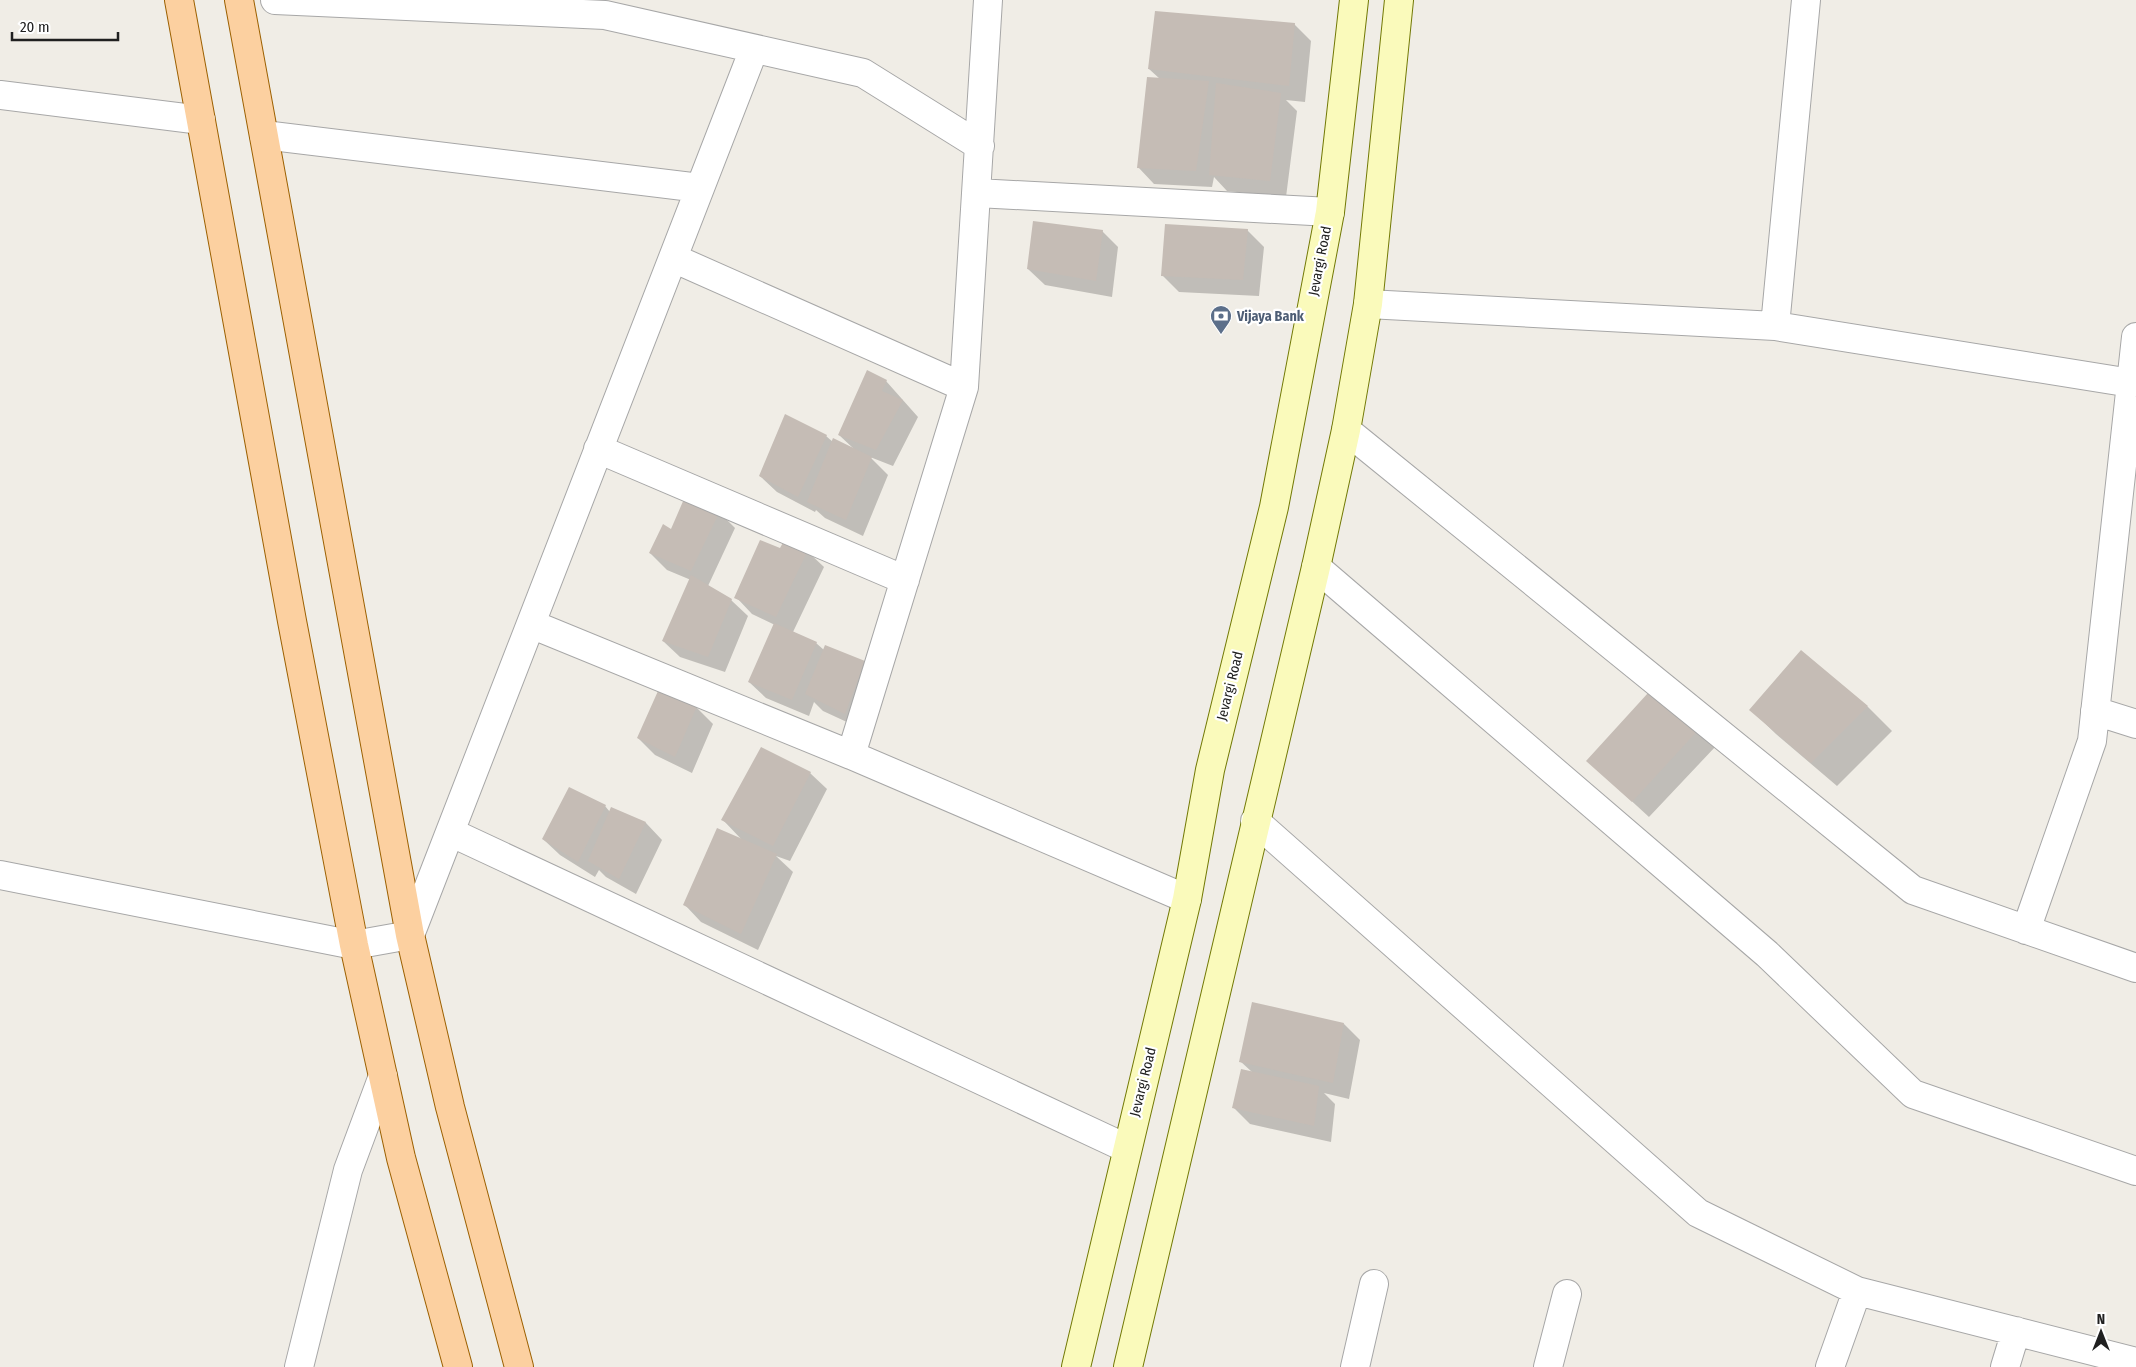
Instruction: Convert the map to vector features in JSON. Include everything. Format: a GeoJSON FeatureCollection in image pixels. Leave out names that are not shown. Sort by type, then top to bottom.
{"type":"FeatureCollection","features":[{"type":"Feature","properties":{"kind":"main road"},"geometry":{"type":"LineString","coordinates":[[179,0],[292,620],[354,945],[401,1158],[458,1367]]}},
{"type":"Feature","properties":{"kind":"main road"},"geometry":{"type":"LineString","coordinates":[[239,0],[410,935],[450,1107],[519,1367]]}},
{"type":"Feature","properties":{"kind":"main road","name":"Jevargi Road"},"geometry":{"type":"LineString","coordinates":[[1076,1367],[1126,1148],[1187,900],[1210,770],[1274,507],[1330,212],[1354,0]]}},
{"type":"Feature","properties":{"kind":"main road"},"geometry":{"type":"LineString","coordinates":[[1128,1367],[1316,567],[1346,430],[1368,304],[1399,0]]}},
{"type":"Feature","properties":{"kind":"street"},"geometry":{"type":"LineString","coordinates":[[274,0],[604,8],[754,49],[863,73],[980,146]]}},
{"type":"Feature","properties":{"kind":"street"},"geometry":{"type":"LineString","coordinates":[[851,755],[964,387],[988,0]]}},
{"type":"Feature","properties":{"kind":"street"},"geometry":{"type":"LineString","coordinates":[[1775,326],[1806,0]]}},
{"type":"Feature","properties":{"kind":"street"},"geometry":{"type":"LineString","coordinates":[[0,875],[354,945],[410,935],[754,49]]}},
{"type":"Feature","properties":{"kind":"street"},"geometry":{"type":"LineString","coordinates":[[0,95],[201,120]]}},
{"type":"Feature","properties":{"kind":"street"},"geometry":{"type":"LineString","coordinates":[[264,135],[700,188]]}},
{"type":"Feature","properties":{"kind":"street"},"geometry":{"type":"LineString","coordinates":[[977,193],[1330,212]]}},
{"type":"Feature","properties":{"kind":"street"},"geometry":{"type":"LineString","coordinates":[[672,258],[964,387]]}},
{"type":"Feature","properties":{"kind":"street"},"geometry":{"type":"LineString","coordinates":[[1368,304],[1775,326],[2131,384]]}},
{"type":"Feature","properties":{"kind":"street"},"geometry":{"type":"LineString","coordinates":[[2026,930],[2092,741],[2135,349]]}},
{"type":"Feature","properties":{"kind":"street"},"geometry":{"type":"LineString","coordinates":[[1346,430],[1913,890],[2136,968]]}},
{"type":"Feature","properties":{"kind":"street"},"geometry":{"type":"LineString","coordinates":[[598,450],[905,580]]}},
{"type":"Feature","properties":{"kind":"street"},"geometry":{"type":"LineString","coordinates":[[1316,567],[1767,954],[1913,1094],[2136,1171]]}},
{"type":"Feature","properties":{"kind":"street"},"geometry":{"type":"LineString","coordinates":[[531,624],[851,755],[1187,900]]}},
{"type":"Feature","properties":{"kind":"street"},"geometry":{"type":"LineString","coordinates":[[2095,711],[2136,724]]}},
{"type":"Feature","properties":{"kind":"street"},"geometry":{"type":"LineString","coordinates":[[1256,821],[1698,1213],[1857,1290],[2136,1362]]}},
{"type":"Feature","properties":{"kind":"street"},"geometry":{"type":"LineString","coordinates":[[450,832],[1126,1148]]}},
{"type":"Feature","properties":{"kind":"street"},"geometry":{"type":"LineString","coordinates":[[299,1367],[348,1170],[383,1076]]}},
{"type":"Feature","properties":{"kind":"street"},"geometry":{"type":"LineString","coordinates":[[1356,1367],[1374,1284]]}},
{"type":"Feature","properties":{"kind":"street"},"geometry":{"type":"LineString","coordinates":[[1830,1367],[1857,1290]]}},
{"type":"Feature","properties":{"kind":"street"},"geometry":{"type":"LineString","coordinates":[[1548,1367],[1566,1294]]}},
{"type":"Feature","properties":{"kind":"street"},"geometry":{"type":"LineString","coordinates":[[2005,1367],[2016,1331]]}},
{"type":"Feature","properties":{"kind":"building"},"geometry":{"type":"Polygon","coordinates":[[[1155,11],[1295,23],[1289,86],[1148,69],[1155,11]]]}},
{"type":"Feature","properties":{"kind":"building"},"geometry":{"type":"Polygon","coordinates":[[[1147,77],[1209,81],[1196,171],[1137,168],[1147,77]]]}},
{"type":"Feature","properties":{"kind":"building"},"geometry":{"type":"Polygon","coordinates":[[[1216,83],[1281,93],[1270,181],[1209,175],[1216,83]]]}},
{"type":"Feature","properties":{"kind":"building"},"geometry":{"type":"Polygon","coordinates":[[[1033,221],[1103,230],[1096,281],[1027,269],[1033,221]]]}},
{"type":"Feature","properties":{"kind":"building"},"geometry":{"type":"Polygon","coordinates":[[[1165,224],[1248,229],[1243,280],[1161,276],[1165,224]]]}},
{"type":"Feature","properties":{"kind":"building"},"geometry":{"type":"Polygon","coordinates":[[[867,370],[887,380],[882,391],[903,400],[876,450],[838,435],[867,370]]]}},
{"type":"Feature","properties":{"kind":"building"},"geometry":{"type":"Polygon","coordinates":[[[785,414],[827,435],[798,497],[759,476],[785,414]]]}},
{"type":"Feature","properties":{"kind":"building"},"geometry":{"type":"Polygon","coordinates":[[[833,438],[872,457],[846,520],[807,502],[833,438]]]}},
{"type":"Feature","properties":{"kind":"building"},"geometry":{"type":"Polygon","coordinates":[[[684,499],[720,511],[691,571],[649,553],[663,524],[671,529],[684,499]]]}},
{"type":"Feature","properties":{"kind":"building"},"geometry":{"type":"Polygon","coordinates":[[[785,539],[808,550],[776,617],[734,598],[760,540],[780,548],[785,539]]]}},
{"type":"Feature","properties":{"kind":"building"},"geometry":{"type":"Polygon","coordinates":[[[691,575],[732,599],[708,657],[662,641],[691,575]]]}},
{"type":"Feature","properties":{"kind":"building"},"geometry":{"type":"Polygon","coordinates":[[[774,623],[817,642],[792,700],[748,682],[774,623]]]}},
{"type":"Feature","properties":{"kind":"building"},"geometry":{"type":"Polygon","coordinates":[[[825,645],[865,661],[845,714],[805,694],[825,645]]]}},
{"type":"Feature","properties":{"kind":"building"},"geometry":{"type":"Polygon","coordinates":[[[1801,650],[1868,706],[1811,763],[1749,710],[1801,650]]]}},
{"type":"Feature","properties":{"kind":"building"},"geometry":{"type":"Polygon","coordinates":[[[658,691],[697,706],[675,757],[637,738],[658,691]]]}},
{"type":"Feature","properties":{"kind":"building"},"geometry":{"type":"Polygon","coordinates":[[[1648,693],[1667,709],[1673,701],[1700,728],[1632,802],[1586,761],[1648,693]]]}},
{"type":"Feature","properties":{"kind":"building"},"geometry":{"type":"Polygon","coordinates":[[[761,747],[811,772],[773,846],[721,820],[761,747]]]}},
{"type":"Feature","properties":{"kind":"building"},"geometry":{"type":"Polygon","coordinates":[[[569,787],[606,805],[578,862],[542,839],[569,787]]]}},
{"type":"Feature","properties":{"kind":"building"},"geometry":{"type":"Polygon","coordinates":[[[611,807],[646,822],[619,879],[588,861],[611,807]]]}},
{"type":"Feature","properties":{"kind":"building"},"geometry":{"type":"Polygon","coordinates":[[[717,828],[777,854],[741,934],[683,905],[717,828]]]}},
{"type":"Feature","properties":{"kind":"building"},"geometry":{"type":"Polygon","coordinates":[[[1252,1002],[1344,1023],[1333,1083],[1239,1062],[1252,1002]]]}},
{"type":"Feature","properties":{"kind":"building"},"geometry":{"type":"Polygon","coordinates":[[[1241,1069],[1319,1086],[1314,1126],[1232,1108],[1241,1069]]]}},
{"type":"Feature","properties":{"kind":"place","name":"Vijaya Bank"},"geometry":{"type":"Point","coordinates":[1221,335]}}]}
